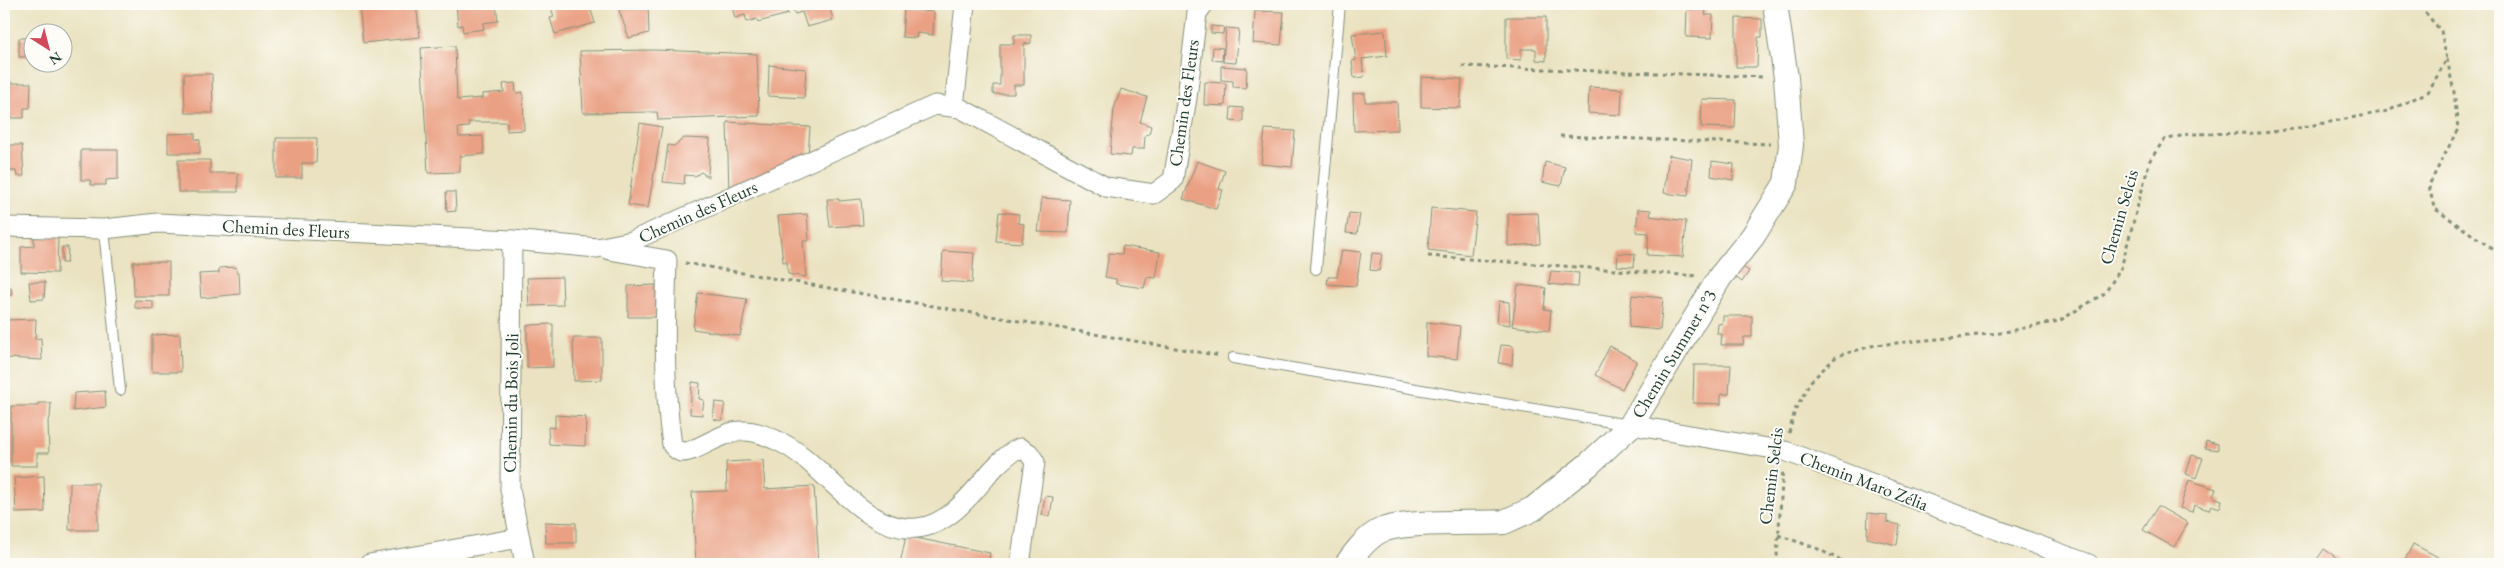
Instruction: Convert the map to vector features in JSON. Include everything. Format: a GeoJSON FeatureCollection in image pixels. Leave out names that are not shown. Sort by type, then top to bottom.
{"type":"FeatureCollection","features":[{"type":"Feature","properties":{"kind":"street"},"geometry":{"type":"LineString","coordinates":[[954,107],[965,4]]}},
{"type":"Feature","properties":{"kind":"street","name":"Chemin des Fleurs"},"geometry":{"type":"LineString","coordinates":[[4,227],[104,229],[158,223],[512,240],[598,248],[632,241],[935,105],[960,108],[1106,187],[1154,194],[1173,180],[1187,98],[1197,13],[1204,4]]}},
{"type":"Feature","properties":{"kind":"street","name":"Chemin Summer n°3"},"geometry":{"type":"LineString","coordinates":[[1347,564],[1365,543],[1379,531],[1399,526],[1504,522],[1533,509],[1588,465],[1631,425],[1720,277],[1752,236],[1786,183],[1791,144],[1786,78],[1775,4]]}},
{"type":"Feature","properties":{"kind":"street","name":"Chemin du Bois Joli"},"geometry":{"type":"LineString","coordinates":[[512,240],[510,489],[525,564]]}},
{"type":"Feature","properties":{"kind":"street"},"geometry":{"type":"LineString","coordinates":[[598,248],[667,260],[664,349],[667,405],[672,445],[676,450],[680,452],[687,451],[728,433],[742,431],[761,434],[791,448],[854,502],[882,521],[897,528],[918,528],[936,522],[956,510],[1002,460],[1014,450],[1020,448],[1029,453],[1036,462],[1020,564]]}},
{"type":"Feature","properties":{"kind":"street","name":"Chemin Maro Zélia"},"geometry":{"type":"LineString","coordinates":[[1631,425],[1784,451],[2089,564]]}},
{"type":"Feature","properties":{"kind":"street"},"geometry":{"type":"LineString","coordinates":[[368,564],[520,538]]}},
{"type":"Feature","properties":{"kind":"lane"},"geometry":{"type":"LineString","coordinates":[[1316,269],[1340,4]]}},
{"type":"Feature","properties":{"kind":"lane"},"geometry":{"type":"LineString","coordinates":[[104,229],[120,390]]}},
{"type":"Feature","properties":{"kind":"lane"},"geometry":{"type":"LineString","coordinates":[[1233,358],[1631,425]]}},
{"type":"Feature","properties":{"kind":"path"},"geometry":{"type":"LineString","coordinates":[[2418,4],[2441,31],[2454,92],[2458,129],[2429,185],[2434,208],[2500,254]]}},
{"type":"Feature","properties":{"kind":"path","name":"Chemin Selcis"},"geometry":{"type":"LineString","coordinates":[[1774,564],[1784,451],[1795,410],[1811,381],[1837,356],[1875,345],[2000,333],[2059,321],[2105,293],[2122,268],[2150,160],[2164,140],[2189,134],[2263,133],[2293,130],[2388,111],[2428,92],[2447,59]]}},
{"type":"Feature","properties":{"kind":"path"},"geometry":{"type":"LineString","coordinates":[[1462,66],[1786,78]]}},
{"type":"Feature","properties":{"kind":"path"},"geometry":{"type":"LineString","coordinates":[[1560,136],[1791,144]]}},
{"type":"Feature","properties":{"kind":"path"},"geometry":{"type":"LineString","coordinates":[[1428,256],[1720,277]]}},
{"type":"Feature","properties":{"kind":"path"},"geometry":{"type":"LineString","coordinates":[[667,260],[1233,358]]}},
{"type":"Feature","properties":{"kind":"path"},"geometry":{"type":"LineString","coordinates":[[1778,535],[1816,548],[1848,564]]}},
{"type":"Feature","properties":{"kind":"building"},"geometry":{"type":"Polygon","coordinates":[[[359,4],[416,4],[420,37],[363,43],[359,4]]]}},
{"type":"Feature","properties":{"kind":"building"},"geometry":{"type":"Polygon","coordinates":[[[456,4],[496,4],[498,21],[483,23],[484,29],[463,32],[462,25],[458,26],[456,4]]]}},
{"type":"Feature","properties":{"kind":"building"},"geometry":{"type":"Polygon","coordinates":[[[550,4],[589,4],[595,23],[555,34],[550,18],[554,17],[550,4]]]}},
{"type":"Feature","properties":{"kind":"building"},"geometry":{"type":"Polygon","coordinates":[[[638,4],[648,4],[649,33],[629,38],[619,10],[638,4]]]}},
{"type":"Feature","properties":{"kind":"building"},"geometry":{"type":"Polygon","coordinates":[[[731,4],[785,4],[788,14],[758,22],[757,19],[747,22],[745,15],[735,18],[731,4]]]}},
{"type":"Feature","properties":{"kind":"building"},"geometry":{"type":"Polygon","coordinates":[[[791,4],[829,4],[833,20],[807,27],[802,12],[795,14],[791,4]]]}},
{"type":"Feature","properties":{"kind":"building"},"geometry":{"type":"Polygon","coordinates":[[[904,9],[934,12],[933,35],[917,33],[916,38],[902,37],[904,9]]]}},
{"type":"Feature","properties":{"kind":"building"},"geometry":{"type":"Polygon","coordinates":[[[1687,9],[1706,10],[1705,15],[1713,15],[1712,38],[1686,37],[1687,9]]]}},
{"type":"Feature","properties":{"kind":"building"},"geometry":{"type":"Polygon","coordinates":[[[1255,11],[1284,12],[1281,45],[1253,43],[1255,11]]]}},
{"type":"Feature","properties":{"kind":"building"},"geometry":{"type":"Polygon","coordinates":[[[1506,17],[1546,17],[1546,61],[1536,60],[1536,49],[1521,49],[1521,60],[1506,59],[1506,17]]]}},
{"type":"Feature","properties":{"kind":"building"},"geometry":{"type":"Polygon","coordinates":[[[1736,18],[1762,19],[1762,37],[1758,37],[1757,67],[1736,67],[1736,18]]]}},
{"type":"Feature","properties":{"kind":"building"},"geometry":{"type":"Polygon","coordinates":[[[1211,26],[1224,27],[1223,34],[1211,33],[1211,26]]]}},
{"type":"Feature","properties":{"kind":"building"},"geometry":{"type":"Polygon","coordinates":[[[1226,28],[1239,29],[1236,63],[1223,62],[1226,28]]]}},
{"type":"Feature","properties":{"kind":"building"},"geometry":{"type":"Polygon","coordinates":[[[1385,31],[1387,56],[1362,59],[1364,77],[1354,78],[1352,61],[1356,60],[1352,34],[1385,31]]]}},
{"type":"Feature","properties":{"kind":"building"},"geometry":{"type":"Polygon","coordinates":[[[1014,35],[1031,35],[1031,43],[1024,44],[1024,85],[1014,85],[1014,94],[993,94],[993,85],[1000,85],[1000,44],[1014,44],[1014,35]]]}},
{"type":"Feature","properties":{"kind":"building"},"geometry":{"type":"Polygon","coordinates":[[[19,38],[22,38],[22,57],[19,57],[19,38]]]}},
{"type":"Feature","properties":{"kind":"building"},"geometry":{"type":"Polygon","coordinates":[[[455,46],[457,100],[482,98],[482,94],[504,92],[503,84],[515,83],[516,93],[523,92],[524,130],[507,131],[507,122],[468,122],[469,127],[458,128],[459,137],[483,136],[484,154],[460,156],[460,172],[428,173],[421,48],[455,46]]]}},
{"type":"Feature","properties":{"kind":"building"},"geometry":{"type":"Polygon","coordinates":[[[1213,47],[1223,48],[1222,61],[1212,60],[1213,47]]]}},
{"type":"Feature","properties":{"kind":"building"},"geometry":{"type":"Polygon","coordinates":[[[655,50],[757,54],[759,116],[658,120],[657,112],[583,113],[580,51],[655,50]]]}},
{"type":"Feature","properties":{"kind":"building"},"geometry":{"type":"Polygon","coordinates":[[[769,65],[806,69],[804,98],[768,96],[769,65]]]}},
{"type":"Feature","properties":{"kind":"building"},"geometry":{"type":"Polygon","coordinates":[[[1221,66],[1247,68],[1246,88],[1233,87],[1233,81],[1221,80],[1221,66]]]}},
{"type":"Feature","properties":{"kind":"building"},"geometry":{"type":"Polygon","coordinates":[[[184,74],[212,74],[213,113],[185,113],[184,74]]]}},
{"type":"Feature","properties":{"kind":"building"},"geometry":{"type":"Polygon","coordinates":[[[1421,77],[1462,79],[1460,108],[1421,107],[1421,77]]]}},
{"type":"Feature","properties":{"kind":"building"},"geometry":{"type":"Polygon","coordinates":[[[1205,82],[1226,83],[1225,106],[1204,105],[1205,82]]]}},
{"type":"Feature","properties":{"kind":"building"},"geometry":{"type":"Polygon","coordinates":[[[4,83],[31,83],[30,108],[24,108],[24,118],[4,118],[4,83]]]}},
{"type":"Feature","properties":{"kind":"building"},"geometry":{"type":"Polygon","coordinates":[[[1589,87],[1622,89],[1621,115],[1588,113],[1589,87]]]}},
{"type":"Feature","properties":{"kind":"building"},"geometry":{"type":"Polygon","coordinates":[[[1121,89],[1147,97],[1140,122],[1151,126],[1149,134],[1145,135],[1144,149],[1132,149],[1131,156],[1110,154],[1114,109],[1121,89]]]}},
{"type":"Feature","properties":{"kind":"building"},"geometry":{"type":"Polygon","coordinates":[[[1365,93],[1365,102],[1397,102],[1398,130],[1354,131],[1353,94],[1365,93]]]}},
{"type":"Feature","properties":{"kind":"building"},"geometry":{"type":"Polygon","coordinates":[[[1702,99],[1736,100],[1735,128],[1701,127],[1702,99]]]}},
{"type":"Feature","properties":{"kind":"building"},"geometry":{"type":"Polygon","coordinates":[[[1231,107],[1243,108],[1243,122],[1230,121],[1231,107]]]}},
{"type":"Feature","properties":{"kind":"building"},"geometry":{"type":"Polygon","coordinates":[[[727,122],[810,127],[808,156],[729,192],[727,122]]]}},
{"type":"Feature","properties":{"kind":"building"},"geometry":{"type":"Polygon","coordinates":[[[640,123],[662,127],[648,208],[628,205],[640,123]]]}},
{"type":"Feature","properties":{"kind":"building"},"geometry":{"type":"Polygon","coordinates":[[[1265,129],[1295,131],[1292,167],[1261,164],[1265,129]]]}},
{"type":"Feature","properties":{"kind":"building"},"geometry":{"type":"Polygon","coordinates":[[[195,133],[195,139],[200,140],[200,153],[168,153],[168,134],[195,133]]]}},
{"type":"Feature","properties":{"kind":"building"},"geometry":{"type":"Polygon","coordinates":[[[276,138],[317,138],[316,163],[302,163],[302,178],[276,178],[276,138]]]}},
{"type":"Feature","properties":{"kind":"building"},"geometry":{"type":"Polygon","coordinates":[[[684,138],[710,139],[708,177],[701,172],[695,176],[685,175],[684,184],[663,182],[668,145],[674,146],[684,138]]]}},
{"type":"Feature","properties":{"kind":"building"},"geometry":{"type":"Polygon","coordinates":[[[4,145],[22,145],[24,176],[17,176],[16,171],[5,171],[4,145]]]}},
{"type":"Feature","properties":{"kind":"building"},"geometry":{"type":"Polygon","coordinates":[[[81,150],[118,150],[118,179],[106,180],[106,185],[91,185],[90,180],[81,180],[81,150]]]}},
{"type":"Feature","properties":{"kind":"building"},"geometry":{"type":"Polygon","coordinates":[[[1669,155],[1692,159],[1688,196],[1664,193],[1669,155]]]}},
{"type":"Feature","properties":{"kind":"building"},"geometry":{"type":"Polygon","coordinates":[[[178,160],[210,160],[210,173],[238,173],[238,192],[178,192],[178,160]]]}},
{"type":"Feature","properties":{"kind":"building"},"geometry":{"type":"Polygon","coordinates":[[[1197,161],[1225,171],[1219,189],[1223,190],[1216,209],[1183,199],[1197,161]]]}},
{"type":"Feature","properties":{"kind":"building"},"geometry":{"type":"Polygon","coordinates":[[[1712,161],[1734,164],[1733,180],[1711,176],[1712,161]]]}},
{"type":"Feature","properties":{"kind":"building"},"geometry":{"type":"Polygon","coordinates":[[[1545,162],[1565,167],[1561,186],[1542,182],[1545,162]]]}},
{"type":"Feature","properties":{"kind":"building"},"geometry":{"type":"Polygon","coordinates":[[[446,192],[455,192],[456,211],[447,212],[446,192]]]}},
{"type":"Feature","properties":{"kind":"building"},"geometry":{"type":"Polygon","coordinates":[[[1042,198],[1070,200],[1068,233],[1038,232],[1042,198]]]}},
{"type":"Feature","properties":{"kind":"building"},"geometry":{"type":"Polygon","coordinates":[[[827,199],[839,199],[839,201],[861,199],[863,225],[830,227],[827,199]]]}},
{"type":"Feature","properties":{"kind":"building"},"geometry":{"type":"Polygon","coordinates":[[[1431,208],[1476,212],[1471,255],[1428,250],[1431,208]]]}},
{"type":"Feature","properties":{"kind":"building"},"geometry":{"type":"Polygon","coordinates":[[[1638,209],[1651,210],[1650,216],[1686,221],[1683,257],[1647,255],[1649,233],[1636,232],[1638,209]]]}},
{"type":"Feature","properties":{"kind":"building"},"geometry":{"type":"Polygon","coordinates":[[[999,212],[1019,214],[1018,223],[1024,224],[1022,243],[996,241],[999,212]]]}},
{"type":"Feature","properties":{"kind":"building"},"geometry":{"type":"Polygon","coordinates":[[[1349,213],[1360,214],[1357,234],[1346,233],[1349,213]]]}},
{"type":"Feature","properties":{"kind":"building"},"geometry":{"type":"Polygon","coordinates":[[[1538,213],[1540,244],[1508,246],[1508,214],[1538,213]]]}},
{"type":"Feature","properties":{"kind":"building"},"geometry":{"type":"Polygon","coordinates":[[[807,214],[809,241],[803,241],[806,277],[788,274],[787,262],[783,262],[778,216],[807,214]]]}},
{"type":"Feature","properties":{"kind":"building"},"geometry":{"type":"Polygon","coordinates":[[[34,237],[58,237],[57,273],[21,272],[21,247],[34,246],[34,237]]]}},
{"type":"Feature","properties":{"kind":"building"},"geometry":{"type":"Polygon","coordinates":[[[1123,246],[1160,252],[1156,278],[1147,277],[1144,288],[1116,284],[1116,279],[1105,277],[1109,253],[1122,254],[1123,246]]]}},
{"type":"Feature","properties":{"kind":"building"},"geometry":{"type":"Polygon","coordinates":[[[62,247],[68,247],[67,263],[62,263],[62,247]]]}},
{"type":"Feature","properties":{"kind":"building"},"geometry":{"type":"Polygon","coordinates":[[[1342,250],[1361,252],[1356,286],[1327,284],[1328,277],[1337,277],[1342,250]]]}},
{"type":"Feature","properties":{"kind":"building"},"geometry":{"type":"Polygon","coordinates":[[[943,251],[974,253],[972,283],[941,281],[943,251]]]}},
{"type":"Feature","properties":{"kind":"building"},"geometry":{"type":"Polygon","coordinates":[[[1372,253],[1382,254],[1379,271],[1370,270],[1372,253]]]}},
{"type":"Feature","properties":{"kind":"building"},"geometry":{"type":"Polygon","coordinates":[[[1618,253],[1635,254],[1634,267],[1617,266],[1618,253]]]}},
{"type":"Feature","properties":{"kind":"building"},"geometry":{"type":"Polygon","coordinates":[[[133,262],[169,262],[169,296],[134,296],[133,262]]]}},
{"type":"Feature","properties":{"kind":"building"},"geometry":{"type":"Polygon","coordinates":[[[1741,266],[1749,271],[1742,282],[1734,276],[1741,266]]]}},
{"type":"Feature","properties":{"kind":"building"},"geometry":{"type":"Polygon","coordinates":[[[236,267],[237,272],[239,272],[240,294],[201,298],[199,274],[219,273],[219,268],[236,267]]]}},
{"type":"Feature","properties":{"kind":"building"},"geometry":{"type":"Polygon","coordinates":[[[1551,271],[1579,273],[1578,287],[1549,284],[1551,271]]]}},
{"type":"Feature","properties":{"kind":"building"},"geometry":{"type":"Polygon","coordinates":[[[562,277],[563,305],[529,306],[527,278],[562,277]]]}},
{"type":"Feature","properties":{"kind":"building"},"geometry":{"type":"Polygon","coordinates":[[[29,282],[45,282],[44,299],[31,300],[29,282]]]}},
{"type":"Feature","properties":{"kind":"building"},"geometry":{"type":"Polygon","coordinates":[[[656,285],[656,317],[628,317],[628,286],[656,285]]]}},
{"type":"Feature","properties":{"kind":"building"},"geometry":{"type":"Polygon","coordinates":[[[1518,285],[1546,288],[1544,309],[1551,310],[1549,331],[1512,326],[1518,285]]]}},
{"type":"Feature","properties":{"kind":"building"},"geometry":{"type":"Polygon","coordinates":[[[4,287],[11,287],[12,295],[4,295],[4,287]]]}},
{"type":"Feature","properties":{"kind":"building"},"geometry":{"type":"Polygon","coordinates":[[[698,293],[747,299],[740,336],[693,329],[698,293]]]}},
{"type":"Feature","properties":{"kind":"building"},"geometry":{"type":"Polygon","coordinates":[[[1632,295],[1663,298],[1660,330],[1629,327],[1632,295]]]}},
{"type":"Feature","properties":{"kind":"building"},"geometry":{"type":"Polygon","coordinates":[[[135,300],[153,301],[153,309],[135,308],[135,300]]]}},
{"type":"Feature","properties":{"kind":"building"},"geometry":{"type":"Polygon","coordinates":[[[1499,301],[1509,302],[1510,325],[1497,323],[1499,301]]]}},
{"type":"Feature","properties":{"kind":"building"},"geometry":{"type":"Polygon","coordinates":[[[1723,316],[1752,316],[1752,337],[1744,337],[1743,345],[1721,345],[1722,334],[1717,334],[1718,324],[1723,323],[1723,316]]]}},
{"type":"Feature","properties":{"kind":"building"},"geometry":{"type":"Polygon","coordinates":[[[36,319],[35,339],[41,338],[42,360],[6,358],[6,320],[36,319]]]}},
{"type":"Feature","properties":{"kind":"building"},"geometry":{"type":"Polygon","coordinates":[[[1427,322],[1460,326],[1457,359],[1426,356],[1427,322]]]}},
{"type":"Feature","properties":{"kind":"building"},"geometry":{"type":"Polygon","coordinates":[[[553,324],[553,367],[527,368],[527,325],[553,324]]]}},
{"type":"Feature","properties":{"kind":"building"},"geometry":{"type":"Polygon","coordinates":[[[180,334],[181,372],[152,372],[152,335],[180,334]]]}},
{"type":"Feature","properties":{"kind":"building"},"geometry":{"type":"Polygon","coordinates":[[[573,338],[602,338],[602,380],[574,381],[573,338]]]}},
{"type":"Feature","properties":{"kind":"building"},"geometry":{"type":"Polygon","coordinates":[[[1501,345],[1513,346],[1512,365],[1498,363],[1501,345]]]}},
{"type":"Feature","properties":{"kind":"building"},"geometry":{"type":"Polygon","coordinates":[[[1610,346],[1637,361],[1622,389],[1595,375],[1610,346]]]}},
{"type":"Feature","properties":{"kind":"building"},"geometry":{"type":"Polygon","coordinates":[[[1694,365],[1731,365],[1729,394],[1721,394],[1721,404],[1693,403],[1694,365]]]}},
{"type":"Feature","properties":{"kind":"building"},"geometry":{"type":"Polygon","coordinates":[[[692,382],[700,383],[699,399],[704,400],[702,415],[690,414],[692,382]]]}},
{"type":"Feature","properties":{"kind":"building"},"geometry":{"type":"Polygon","coordinates":[[[105,391],[106,407],[73,411],[74,393],[105,391]]]}},
{"type":"Feature","properties":{"kind":"building"},"geometry":{"type":"Polygon","coordinates":[[[715,402],[725,403],[722,421],[713,419],[715,402]]]}},
{"type":"Feature","properties":{"kind":"building"},"geometry":{"type":"Polygon","coordinates":[[[38,403],[51,403],[50,418],[48,420],[49,453],[37,453],[37,466],[11,466],[11,406],[38,406],[38,403]]]}},
{"type":"Feature","properties":{"kind":"building"},"geometry":{"type":"Polygon","coordinates":[[[555,415],[586,417],[585,446],[549,444],[548,427],[555,428],[555,415]]]}},
{"type":"Feature","properties":{"kind":"building"},"geometry":{"type":"Polygon","coordinates":[[[2206,441],[2218,444],[2218,450],[2205,448],[2206,441]]]}},
{"type":"Feature","properties":{"kind":"building"},"geometry":{"type":"Polygon","coordinates":[[[2192,455],[2203,458],[2196,478],[2186,474],[2192,455]]]}},
{"type":"Feature","properties":{"kind":"building"},"geometry":{"type":"Polygon","coordinates":[[[763,460],[765,489],[814,486],[819,564],[696,564],[692,492],[727,491],[726,462],[763,460]]]}},
{"type":"Feature","properties":{"kind":"building"},"geometry":{"type":"Polygon","coordinates":[[[44,476],[45,512],[16,513],[14,478],[44,476]]]}},
{"type":"Feature","properties":{"kind":"building"},"geometry":{"type":"Polygon","coordinates":[[[2189,480],[2216,489],[2213,497],[2222,500],[2220,508],[2211,505],[2209,510],[2194,505],[2192,512],[2180,508],[2189,480]]]}},
{"type":"Feature","properties":{"kind":"building"},"geometry":{"type":"Polygon","coordinates":[[[70,483],[98,483],[98,530],[69,530],[70,483]]]}},
{"type":"Feature","properties":{"kind":"building"},"geometry":{"type":"Polygon","coordinates":[[[1045,496],[1053,497],[1050,516],[1042,515],[1045,496]]]}},
{"type":"Feature","properties":{"kind":"building"},"geometry":{"type":"Polygon","coordinates":[[[2158,506],[2188,523],[2174,547],[2143,530],[2158,506]]]}},
{"type":"Feature","properties":{"kind":"building"},"geometry":{"type":"Polygon","coordinates":[[[1868,513],[1887,515],[1887,522],[1900,525],[1897,545],[1867,538],[1868,513]]]}},
{"type":"Feature","properties":{"kind":"building"},"geometry":{"type":"Polygon","coordinates":[[[545,522],[576,523],[576,543],[546,543],[545,522]]]}},
{"type":"Feature","properties":{"kind":"building"},"geometry":{"type":"Polygon","coordinates":[[[906,536],[990,553],[988,564],[900,564],[906,536]]]}},
{"type":"Feature","properties":{"kind":"building"},"geometry":{"type":"Polygon","coordinates":[[[2413,544],[2438,557],[2434,564],[2403,564],[2413,544]]]}},
{"type":"Feature","properties":{"kind":"building"},"geometry":{"type":"Polygon","coordinates":[[[2324,549],[2340,560],[2337,564],[2314,564],[2324,549]]]}},
{"type":"Feature","properties":{"kind":"building"},"geometry":{"type":"Polygon","coordinates":[[[4,560],[32,560],[32,564],[4,564],[4,560]]]}}]}
